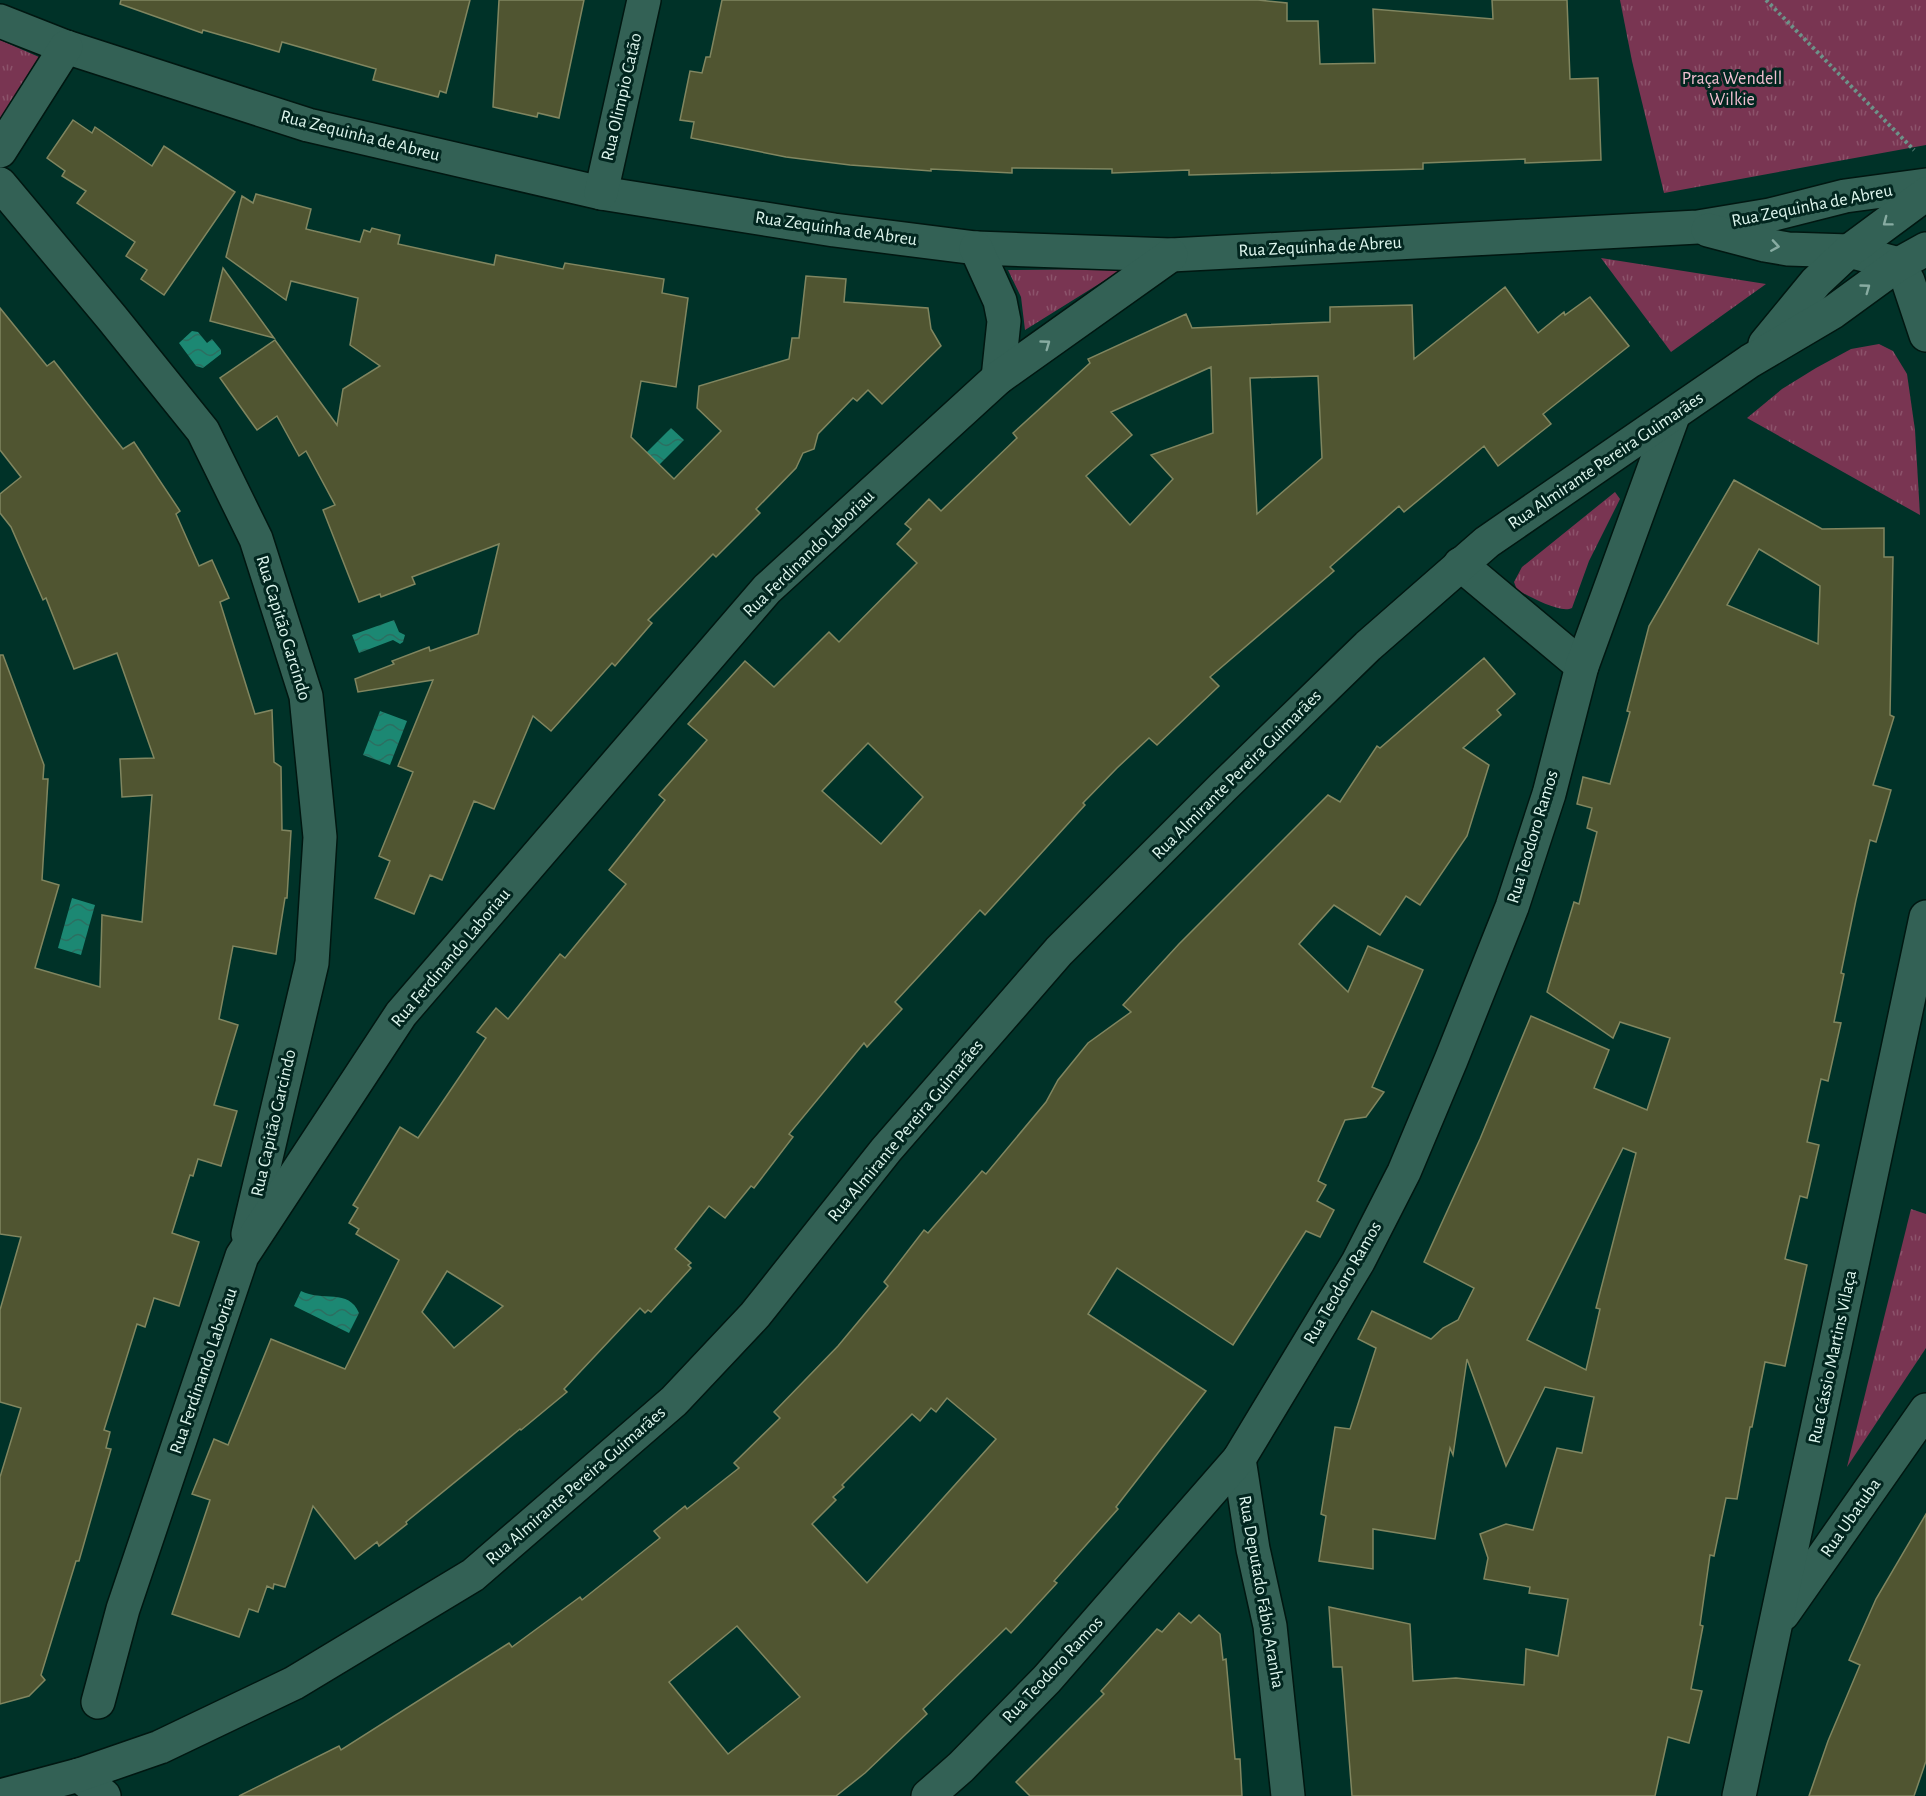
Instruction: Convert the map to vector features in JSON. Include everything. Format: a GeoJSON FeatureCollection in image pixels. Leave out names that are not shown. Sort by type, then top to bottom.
{"type":"FeatureCollection","features":[{"type":"Feature","properties":{"kind":"street","name":"Rua Olimpio Catão"},"geometry":{"type":"LineString","coordinates":[[601,193],[644,0]]}},
{"type":"Feature","properties":{"kind":"street","name":"Rua Zequinha de Abreu"},"geometry":{"type":"LineString","coordinates":[[0,21],[66,47],[308,125],[601,193],[834,230],[976,248],[1171,255],[1698,227],[1770,215],[1845,196],[1923,170]]}},
{"type":"Feature","properties":{"kind":"street"},"geometry":{"type":"LineString","coordinates":[[0,151],[66,47]]}},
{"type":"Feature","properties":{"kind":"street","name":"Rua Capitão Garcindo"},"geometry":{"type":"LineString","coordinates":[[0,184],[112,318],[202,431],[256,539],[306,696],[320,837],[312,963],[242,1256]]}},
{"type":"Feature","properties":{"kind":"street","name":"Rua Almirante Pereira Guimarães"},"geometry":{"type":"LineString","coordinates":[[1750,361],[1816,282],[1849,251],[1926,194]]}},
{"type":"Feature","properties":{"kind":"street","name":"Rua Zequinha de Abreu"},"geometry":{"type":"LineString","coordinates":[[1698,227],[1777,247],[1913,257]]}},
{"type":"Feature","properties":{"kind":"street"},"geometry":{"type":"LineString","coordinates":[[976,248],[1000,301],[1004,321],[998,378]]}},
{"type":"Feature","properties":{"kind":"street","name":"Rua Ferdinando Laboriau"},"geometry":{"type":"LineString","coordinates":[[98,1702],[123,1610],[242,1256],[401,1014],[759,598],[998,378],[1171,255]]}},
{"type":"Feature","properties":{"kind":"street"},"geometry":{"type":"LineString","coordinates":[[1913,257],[1908,281],[1926,335]]}},
{"type":"Feature","properties":{"kind":"street","name":"Rua Almirante Pereira Guimarães"},"geometry":{"type":"LineString","coordinates":[[0,1796],[79,1775],[160,1747],[294,1683],[473,1575],[674,1401],[755,1315],[886,1150],[1059,951],[1368,646],[1487,542],[1674,416],[1750,361],[1833,312],[1913,257]]}},
{"type":"Feature","properties":{"kind":"street","name":"Rua Teodoro Ramos"},"geometry":{"type":"LineString","coordinates":[[928,1796],[962,1767],[1047,1680],[1239,1459],[1358,1262],[1404,1172],[1512,907],[1548,794],[1582,666],[1674,416]]}},
{"type":"Feature","properties":{"kind":"street"},"geometry":{"type":"LineString","coordinates":[[1460,564],[1582,666]]}},
{"type":"Feature","properties":{"kind":"street","name":"Rua Cássio Martins Vilaça"},"geometry":{"type":"LineString","coordinates":[[1739,1796],[1926,917]]}},
{"type":"Feature","properties":{"kind":"street","name":"Rua Ubatuba"},"geometry":{"type":"LineString","coordinates":[[1776,1625],[1926,1410]]}},
{"type":"Feature","properties":{"kind":"street","name":"Rua Deputado Fábio Aranha"},"geometry":{"type":"LineString","coordinates":[[1239,1459],[1253,1549],[1270,1626],[1288,1796]]}},
{"type":"Feature","properties":{"kind":"street"},"geometry":{"type":"LineString","coordinates":[[79,1775],[104,1796]]}},
{"type":"Feature","properties":{"kind":"path"},"geometry":{"type":"LineString","coordinates":[[1766,0],[1923,170]]}},
{"type":"Feature","properties":{"kind":"green space","name":"Praça Wendell Wilkie"},"geometry":{"type":"Polygon","coordinates":[[[1620,0],[1926,0],[1926,145],[1664,193],[1632,61],[1620,0]]]}},
{"type":"Feature","properties":{"kind":"green space"},"geometry":{"type":"Polygon","coordinates":[[[0,40],[39,57],[0,121],[0,40]]]}},
{"type":"Feature","properties":{"kind":"green space"},"geometry":{"type":"Polygon","coordinates":[[[1601,258],[1766,284],[1671,352],[1601,258]]]}},
{"type":"Feature","properties":{"kind":"green space"},"geometry":{"type":"Polygon","coordinates":[[[1123,269],[1025,330],[1021,297],[1008,270],[1123,269]]]}},
{"type":"Feature","properties":{"kind":"green space"},"geometry":{"type":"Polygon","coordinates":[[[1879,344],[1893,351],[1907,374],[1915,430],[1920,515],[1747,418],[1782,389],[1816,368],[1851,349],[1879,344]]]}},
{"type":"Feature","properties":{"kind":"green space"},"geometry":{"type":"Polygon","coordinates":[[[1615,492],[1620,499],[1589,561],[1572,608],[1552,607],[1517,590],[1514,582],[1522,567],[1615,492]]]}},
{"type":"Feature","properties":{"kind":"green space"},"geometry":{"type":"Polygon","coordinates":[[[1911,1209],[1926,1214],[1926,1348],[1847,1467],[1911,1209]]]}},
{"type":"Feature","properties":{"kind":"water"},"geometry":{"type":"Polygon","coordinates":[[[192,331],[198,332],[207,343],[212,339],[221,350],[221,354],[203,368],[196,366],[179,343],[192,331]]]}},
{"type":"Feature","properties":{"kind":"water"},"geometry":{"type":"Polygon","coordinates":[[[671,428],[684,440],[655,469],[642,457],[671,428]]]}},
{"type":"Feature","properties":{"kind":"water"},"geometry":{"type":"Polygon","coordinates":[[[394,620],[399,632],[405,635],[403,642],[400,644],[393,640],[359,653],[352,635],[394,620]]]}},
{"type":"Feature","properties":{"kind":"water"},"geometry":{"type":"Polygon","coordinates":[[[380,711],[407,721],[390,765],[363,755],[380,711]]]}},
{"type":"Feature","properties":{"kind":"water"},"geometry":{"type":"Polygon","coordinates":[[[72,898],[95,905],[81,955],[58,948],[72,898]]]}},
{"type":"Feature","properties":{"kind":"water"},"geometry":{"type":"Polygon","coordinates":[[[301,1291],[318,1296],[342,1298],[354,1305],[359,1313],[349,1333],[294,1306],[301,1291]]]}},
{"type":"Feature","properties":{"kind":"building"},"geometry":{"type":"Polygon","coordinates":[[[121,0],[470,0],[446,93],[440,91],[438,97],[373,80],[376,69],[282,42],[279,52],[203,30],[202,33],[120,4],[121,0]]]}},
{"type":"Feature","properties":{"kind":"building"},"geometry":{"type":"Polygon","coordinates":[[[499,0],[584,0],[559,118],[538,113],[537,117],[493,107],[499,0]]]}},
{"type":"Feature","properties":{"kind":"building"},"geometry":{"type":"Polygon","coordinates":[[[722,0],[1258,0],[1287,3],[1287,21],[1318,21],[1320,64],[1375,63],[1373,9],[1493,19],[1492,0],[1567,0],[1570,79],[1598,78],[1601,160],[1525,163],[1525,159],[1423,163],[1423,169],[1189,175],[1189,170],[1112,173],[1112,169],[1012,168],[1012,173],[931,169],[931,171],[850,165],[786,157],[691,138],[694,122],[680,120],[690,71],[702,73],[706,57],[710,57],[722,0]]]}},
{"type":"Feature","properties":{"kind":"building"},"geometry":{"type":"Polygon","coordinates":[[[73,120],[92,133],[95,127],[152,166],[164,146],[235,192],[164,295],[141,279],[147,270],[126,256],[135,242],[77,203],[86,191],[62,176],[65,171],[47,158],[73,120]]]}},
{"type":"Feature","properties":{"kind":"building"},"geometry":{"type":"Polygon","coordinates":[[[256,194],[311,209],[306,229],[360,242],[364,230],[370,232],[372,228],[400,235],[398,244],[494,265],[496,255],[563,269],[565,263],[664,279],[662,293],[688,298],[676,387],[641,381],[631,437],[674,479],[721,431],[697,408],[699,386],[789,359],[792,338],[799,338],[806,276],[846,279],[844,302],[928,308],[931,329],[941,346],[882,404],[868,390],[857,401],[853,398],[818,434],[814,449],[803,453],[796,468],[756,509],[760,513],[716,557],[713,554],[648,620],[652,623],[615,666],[612,663],[551,731],[533,716],[494,809],[474,801],[442,880],[430,875],[414,914],[375,898],[390,861],[379,856],[413,772],[398,766],[433,680],[358,692],[355,679],[394,664],[392,661],[429,647],[430,651],[478,634],[499,544],[412,577],[415,584],[381,597],[380,594],[359,602],[323,510],[335,505],[306,451],[299,456],[277,416],[257,430],[220,378],[275,340],[337,425],[343,389],[380,366],[350,345],[358,298],[291,281],[286,300],[226,257],[242,196],[253,203],[256,194]]]}},
{"type":"Feature","properties":{"kind":"building"},"geometry":{"type":"Polygon","coordinates":[[[223,268],[274,338],[210,321],[223,268]]]}},
{"type":"Feature","properties":{"kind":"building"},"geometry":{"type":"Polygon","coordinates":[[[1505,287],[1538,333],[1564,312],[1565,315],[1590,297],[1629,346],[1543,414],[1551,424],[1498,466],[1484,446],[1404,512],[1399,506],[1330,567],[1334,571],[1210,677],[1219,686],[1157,745],[1149,738],[1117,768],[1083,803],[1085,805],[985,915],[980,910],[895,1002],[902,1009],[867,1047],[864,1043],[789,1134],[793,1137],[754,1188],[751,1186],[725,1218],[709,1206],[675,1249],[691,1263],[688,1265],[691,1268],[651,1312],[648,1310],[645,1313],[640,1308],[564,1389],[567,1392],[406,1522],[407,1524],[379,1546],[377,1542],[355,1559],[313,1506],[285,1587],[274,1584],[273,1589],[267,1586],[258,1612],[249,1609],[239,1637],[172,1614],[210,1500],[192,1494],[214,1439],[228,1445],[271,1339],[345,1369],[399,1260],[356,1234],[359,1229],[349,1223],[358,1208],[353,1205],[400,1127],[418,1138],[486,1038],[477,1032],[496,1008],[508,1019],[560,954],[565,958],[626,884],[609,870],[665,800],[659,795],[707,740],[688,724],[745,661],[774,687],[829,632],[839,642],[917,563],[897,544],[911,529],[905,524],[929,499],[941,511],[1017,438],[1013,433],[1090,363],[1088,359],[1186,314],[1192,328],[1330,322],[1330,307],[1412,305],[1414,359],[1505,287]],[[1211,367],[1111,412],[1132,435],[1086,476],[1130,525],[1173,479],[1151,455],[1213,433],[1211,367]],[[1318,376],[1250,378],[1257,514],[1322,458],[1318,376]],[[868,743],[822,791],[881,844],[923,797],[868,743]],[[447,1271],[422,1312],[454,1348],[503,1306],[447,1271]]]}},
{"type":"Feature","properties":{"kind":"building"},"geometry":{"type":"Polygon","coordinates":[[[0,308],[47,366],[54,361],[123,449],[134,442],[180,511],[176,514],[199,566],[212,560],[229,598],[220,602],[255,714],[272,710],[274,762],[281,767],[282,830],[291,831],[287,898],[285,898],[276,954],[233,946],[219,1019],[238,1025],[214,1105],[237,1111],[221,1166],[198,1159],[193,1176],[190,1175],[172,1233],[199,1242],[179,1306],[154,1298],[145,1327],[137,1324],[104,1430],[110,1432],[106,1448],[111,1449],[79,1561],[76,1561],[41,1675],[45,1680],[29,1696],[0,1704],[0,1477],[21,1408],[0,1402],[0,1310],[21,1237],[0,1234],[0,655],[3,655],[44,765],[43,779],[48,779],[42,880],[59,885],[35,968],[100,987],[102,915],[142,922],[152,795],[122,797],[120,759],[154,758],[117,653],[74,669],[46,598],[43,600],[11,527],[0,513],[0,494],[21,477],[0,450],[0,308]]]}},
{"type":"Feature","properties":{"kind":"building"},"geometry":{"type":"Polygon","coordinates":[[[1734,480],[1822,529],[1884,528],[1884,557],[1893,557],[1890,715],[1894,717],[1873,785],[1891,790],[1876,842],[1870,840],[1856,900],[1841,973],[1844,974],[1834,1022],[1841,1023],[1828,1081],[1821,1079],[1807,1142],[1819,1145],[1807,1198],[1800,1196],[1785,1259],[1807,1265],[1785,1366],[1765,1362],[1737,1499],[1726,1498],[1714,1556],[1710,1555],[1700,1625],[1703,1626],[1691,1689],[1702,1691],[1689,1743],[1668,1737],[1655,1796],[1352,1796],[1342,1667],[1333,1667],[1329,1607],[1410,1624],[1413,1681],[1456,1678],[1524,1685],[1526,1649],[1558,1656],[1568,1599],[1529,1593],[1530,1587],[1484,1579],[1488,1558],[1480,1534],[1506,1524],[1533,1530],[1557,1448],[1582,1453],[1594,1397],[1545,1387],[1506,1466],[1467,1359],[1453,1455],[1450,1448],[1435,1539],[1373,1529],[1373,1569],[1319,1561],[1326,1516],[1321,1514],[1335,1427],[1350,1429],[1376,1348],[1358,1339],[1372,1311],[1431,1339],[1443,1328],[1458,1320],[1474,1288],[1424,1262],[1480,1139],[1531,1016],[1609,1050],[1594,1088],[1647,1110],[1670,1038],[1620,1022],[1613,1038],[1547,992],[1574,902],[1579,904],[1597,832],[1587,828],[1592,808],[1577,804],[1583,777],[1610,784],[1630,712],[1627,711],[1649,626],[1734,480]],[[1759,549],[1727,605],[1818,644],[1820,586],[1759,549]],[[1623,1148],[1527,1340],[1586,1370],[1600,1309],[1596,1308],[1636,1153],[1623,1148]]]}},
{"type":"Feature","properties":{"kind":"building"},"geometry":{"type":"Polygon","coordinates":[[[1484,658],[1515,694],[1497,710],[1501,715],[1463,748],[1489,765],[1467,836],[1420,905],[1406,896],[1380,935],[1334,905],[1299,944],[1348,992],[1368,946],[1423,970],[1372,1087],[1384,1092],[1366,1117],[1345,1120],[1318,1181],[1326,1185],[1317,1201],[1334,1210],[1320,1237],[1306,1231],[1233,1345],[1117,1268],[1088,1314],[1206,1391],[1116,1507],[1118,1509],[1054,1581],[1057,1583],[1011,1633],[1006,1628],[923,1709],[927,1714],[865,1773],[836,1796],[239,1796],[339,1746],[341,1750],[509,1643],[512,1647],[580,1597],[582,1600],[660,1538],[654,1531],[685,1506],[687,1509],[739,1468],[734,1463],[780,1418],[774,1412],[838,1346],[888,1286],[884,1282],[924,1230],[928,1233],[982,1171],[986,1174],[1046,1102],[1058,1080],[1088,1043],[1131,1012],[1123,1005],[1179,944],[1328,795],[1340,802],[1377,746],[1380,748],[1484,658]],[[947,1398],[936,1412],[931,1408],[920,1421],[912,1414],[842,1485],[844,1487],[833,1497],[836,1500],[812,1524],[867,1583],[996,1439],[947,1398]],[[737,1626],[669,1682],[728,1754],[800,1697],[737,1626]]]}},
{"type":"Feature","properties":{"kind":"building"},"geometry":{"type":"Polygon","coordinates":[[[1926,1514],[1926,1761],[1914,1796],[1809,1796],[1828,1741],[1860,1665],[1849,1660],[1876,1599],[1926,1514]]]}},
{"type":"Feature","properties":{"kind":"building"},"geometry":{"type":"Polygon","coordinates":[[[1179,1613],[1191,1623],[1199,1615],[1220,1634],[1223,1660],[1226,1659],[1235,1759],[1240,1759],[1242,1796],[1030,1796],[1016,1782],[1104,1694],[1101,1691],[1157,1629],[1162,1632],[1179,1613]]]}}]}
